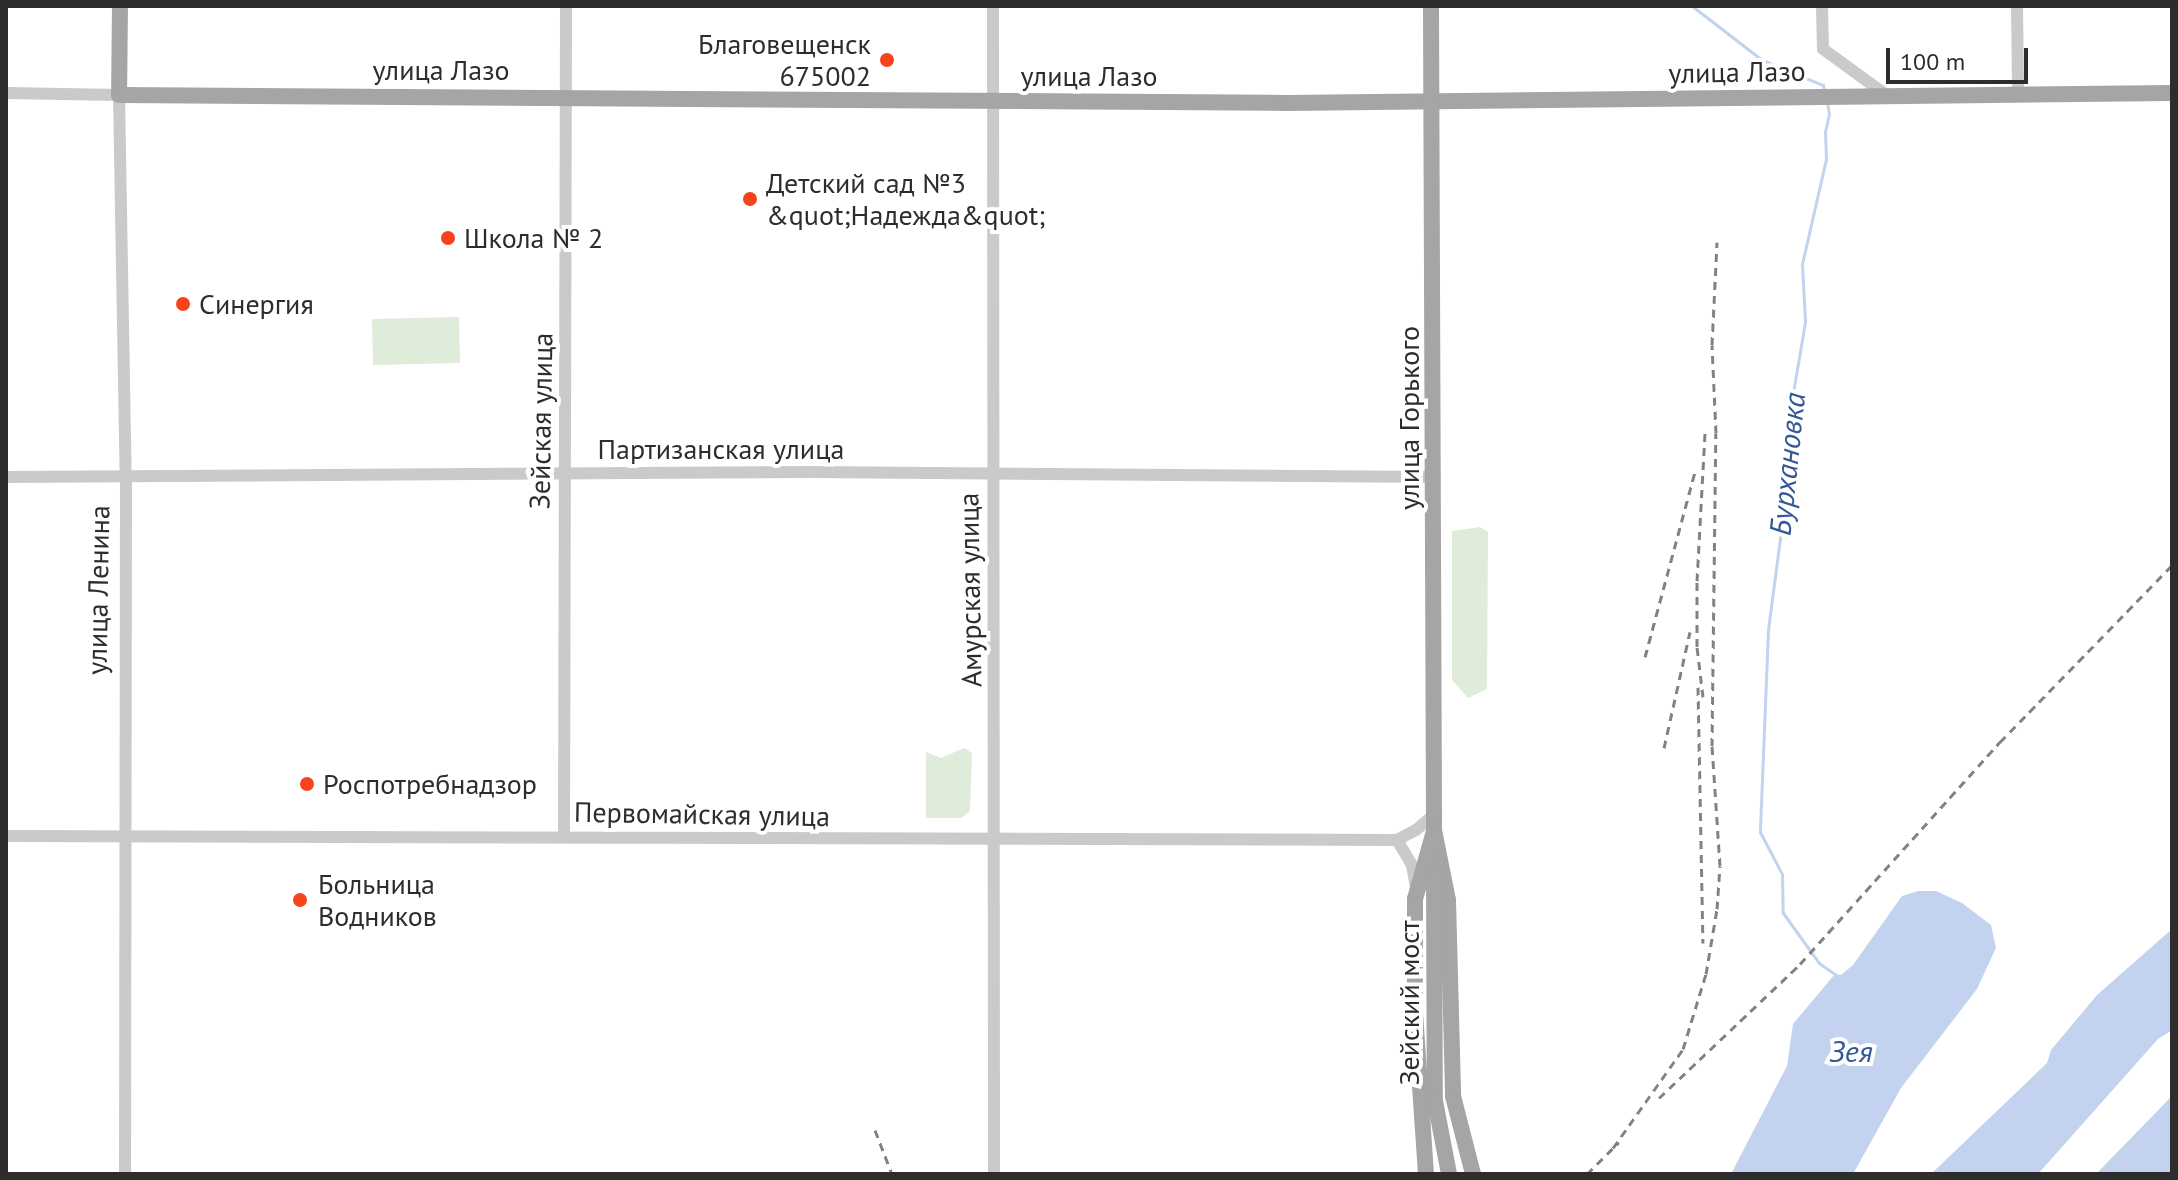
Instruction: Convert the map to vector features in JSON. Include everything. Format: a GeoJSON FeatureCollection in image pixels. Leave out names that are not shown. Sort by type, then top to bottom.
{"type":"FeatureCollection","features":[{"type":"Feature","properties":{"kind":"main road","name":"улица Ленина"},"geometry":{"type":"LineString","coordinates":[[119,95],[120,6]]}},
{"type":"Feature","properties":{"kind":"main road","name":"улица Горького"},"geometry":{"type":"LineString","coordinates":[[1431,6],[1434,822],[1448,900],[1453,1096],[1473,1174]]}},
{"type":"Feature","properties":{"kind":"main road","name":"улица Лазо"},"geometry":{"type":"LineString","coordinates":[[119,95],[1430,102],[2172,93]]}},
{"type":"Feature","properties":{"kind":"main road","name":"улица Горького"},"geometry":{"type":"LineString","coordinates":[[1426,1174],[1415,1013],[1416,887],[1434,822]]}},
{"type":"Feature","properties":{"kind":"main road","name":"Зейский мост"},"geometry":{"type":"LineString","coordinates":[[1434,822],[1435,1101],[1449,1174]]}},
{"type":"Feature","properties":{"kind":"street","name":"Зейская улица"},"geometry":{"type":"LineString","coordinates":[[564,836],[566,6]]}},
{"type":"Feature","properties":{"kind":"street","name":"Амурская улица"},"geometry":{"type":"LineString","coordinates":[[993,6],[994,1174]]}},
{"type":"Feature","properties":{"kind":"street"},"geometry":{"type":"LineString","coordinates":[[1822,6],[1823,49],[1886,95]]}},
{"type":"Feature","properties":{"kind":"street"},"geometry":{"type":"LineString","coordinates":[[2017,6],[2018,93]]}},
{"type":"Feature","properties":{"kind":"street","name":"улица Лазо"},"geometry":{"type":"LineString","coordinates":[[6,93],[119,95]]}},
{"type":"Feature","properties":{"kind":"street","name":"улица Ленина"},"geometry":{"type":"LineString","coordinates":[[119,95],[126,477],[125,1174]]}},
{"type":"Feature","properties":{"kind":"street","name":"Партизанская улица"},"geometry":{"type":"LineString","coordinates":[[6,477],[563,473],[1435,477]]}},
{"type":"Feature","properties":{"kind":"street"},"geometry":{"type":"LineString","coordinates":[[1416,887],[1412,865],[1397,840],[1434,822]]}},
{"type":"Feature","properties":{"kind":"street","name":"Первомайская улица"},"geometry":{"type":"LineString","coordinates":[[6,836],[1397,840]]}},
{"type":"Feature","properties":{"kind":"green space"},"geometry":{"type":"Polygon","coordinates":[[[459,317],[460,363],[373,365],[372,319],[459,317]]]}},
{"type":"Feature","properties":{"kind":"green space"},"geometry":{"type":"Polygon","coordinates":[[[1480,527],[1488,532],[1487,689],[1468,698],[1452,680],[1452,531],[1480,527]]]}},
{"type":"Feature","properties":{"kind":"green space"},"geometry":{"type":"Polygon","coordinates":[[[964,748],[972,753],[970,811],[961,818],[926,818],[926,752],[941,758],[964,748]]]}},
{"type":"Feature","properties":{"kind":"water","name":"Зея"},"geometry":{"type":"Polygon","coordinates":[[[1918,891],[1936,891],[1962,903],[1991,925],[1996,948],[1977,989],[1901,1088],[1853,1174],[1731,1174],[1787,1066],[1793,1024],[1835,974],[1841,975],[1853,965],[1902,896],[1918,891]]]}},
{"type":"Feature","properties":{"kind":"water"},"geometry":{"type":"Polygon","coordinates":[[[2172,929],[2172,1030],[2158,1039],[2038,1174],[1931,1174],[2047,1063],[2051,1050],[2097,995],[2172,929]]]}},
{"type":"Feature","properties":{"kind":"water"},"geometry":{"type":"Polygon","coordinates":[[[2172,1096],[2172,1174],[2096,1174],[2172,1096]]]}},
{"type":"Feature","properties":{"kind":"waterway","name":"Бурхановка"},"geometry":{"type":"LineString","coordinates":[[1692,6],[1762,60],[1823,85],[1824,91]]}},
{"type":"Feature","properties":{"kind":"waterway","name":"Бурхановка"},"geometry":{"type":"LineString","coordinates":[[1827,102],[1826,159],[1802,264],[1805,322],[1791,405],[1794,432],[1768,630],[1760,832],[1782,874],[1783,913],[1819,963],[1835,974],[1835,978]]}},
{"type":"Feature","properties":{"kind":"railway"},"geometry":{"type":"LineString","coordinates":[[1613,1148],[1683,1049],[1706,974],[1717,909],[1720,866],[1712,746],[1716,433],[1712,345],[1717,242]]}},
{"type":"Feature","properties":{"kind":"railway"},"geometry":{"type":"LineString","coordinates":[[1703,697],[1697,647],[1697,581],[1705,433]]}},
{"type":"Feature","properties":{"kind":"railway"},"geometry":{"type":"LineString","coordinates":[[1645,657],[1695,472]]}},
{"type":"Feature","properties":{"kind":"railway"},"geometry":{"type":"LineString","coordinates":[[1659,1098],[1800,964],[2000,742],[2172,565]]}},
{"type":"Feature","properties":{"kind":"railway"},"geometry":{"type":"LineString","coordinates":[[1664,748],[1690,632]]}},
{"type":"Feature","properties":{"kind":"railway"},"geometry":{"type":"LineString","coordinates":[[1698,687],[1703,943]]}},
{"type":"Feature","properties":{"kind":"railway"},"geometry":{"type":"LineString","coordinates":[[875,1130],[892,1174]]}},
{"type":"Feature","properties":{"kind":"railway"},"geometry":{"type":"LineString","coordinates":[[1587,1174],[1619,1142]]}},
{"type":"Feature","properties":{"kind":"place","name":"Благовещенск 675002"},"geometry":{"type":"Point","coordinates":[887,60]}},
{"type":"Feature","properties":{"kind":"place","name":"Детский сад №3 &quot;Надежда&quot;"},"geometry":{"type":"Point","coordinates":[750,199]}},
{"type":"Feature","properties":{"kind":"place","name":"Школа № 2"},"geometry":{"type":"Point","coordinates":[448,238]}},
{"type":"Feature","properties":{"kind":"place","name":"Синергия"},"geometry":{"type":"Point","coordinates":[183,304]}},
{"type":"Feature","properties":{"kind":"place","name":"Роспотребнадзор"},"geometry":{"type":"Point","coordinates":[307,784]}},
{"type":"Feature","properties":{"kind":"place","name":"Больница Водников"},"geometry":{"type":"Point","coordinates":[300,900]}}]}
